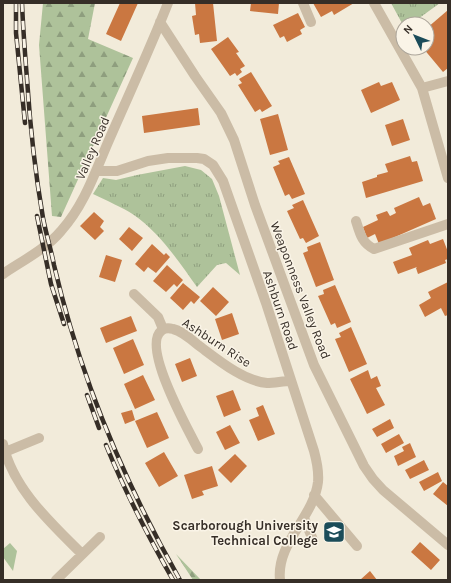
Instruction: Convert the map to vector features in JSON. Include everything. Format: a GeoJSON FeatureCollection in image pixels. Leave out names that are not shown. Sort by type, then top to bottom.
{"type":"FeatureCollection","features":[{"type":"Feature","properties":{"kind":"street","name":"Valley Road"},"geometry":{"type":"LineString","coordinates":[[3,274],[49,242],[60,232],[70,220],[87,193],[146,58],[168,3]]}},
{"type":"Feature","properties":{"kind":"street"},"geometry":{"type":"LineString","coordinates":[[303,3],[311,22]]}},
{"type":"Feature","properties":{"kind":"street"},"geometry":{"type":"LineString","coordinates":[[374,3],[422,88],[448,178]]}},
{"type":"Feature","properties":{"kind":"street","name":"Weaponness Valley Road"},"geometry":{"type":"LineString","coordinates":[[160,22],[221,113],[234,140],[255,205],[314,365],[364,466],[383,490],[448,546]]}},
{"type":"Feature","properties":{"kind":"street"},"geometry":{"type":"LineString","coordinates":[[422,88],[448,81]]}},
{"type":"Feature","properties":{"kind":"street","name":"Ashburn Road"},"geometry":{"type":"LineString","coordinates":[[96,171],[117,170],[148,161],[168,158],[197,158],[204,159],[213,165],[223,181],[291,381],[314,451],[318,468],[318,483],[314,496],[304,518],[284,554],[281,562],[280,580]]}},
{"type":"Feature","properties":{"kind":"street"},"geometry":{"type":"LineString","coordinates":[[356,222],[360,237],[366,245],[374,248],[448,224]]}},
{"type":"Feature","properties":{"kind":"street"},"geometry":{"type":"LineString","coordinates":[[134,294],[158,316],[163,329]]}},
{"type":"Feature","properties":{"kind":"street","name":"Ashburn Rise"},"geometry":{"type":"LineString","coordinates":[[198,449],[168,388],[158,359],[156,340],[163,329],[167,328],[175,330],[187,336],[223,363],[245,376],[266,383],[291,381]]}},
{"type":"Feature","properties":{"kind":"street"},"geometry":{"type":"LineString","coordinates":[[38,438],[4,448],[20,483],[45,518],[82,554]]}},
{"type":"Feature","properties":{"kind":"street"},"geometry":{"type":"LineString","coordinates":[[314,496],[357,546]]}},
{"type":"Feature","properties":{"kind":"street"},"geometry":{"type":"LineString","coordinates":[[304,518],[313,540]]}},
{"type":"Feature","properties":{"kind":"street"},"geometry":{"type":"LineString","coordinates":[[56,580],[100,537]]}},
{"type":"Feature","properties":{"kind":"green space"},"geometry":{"type":"Polygon","coordinates":[[[43,3],[95,3],[88,39],[133,58],[61,217],[52,216],[39,45],[43,3]]]}},
{"type":"Feature","properties":{"kind":"green space"},"geometry":{"type":"Polygon","coordinates":[[[391,3],[440,3],[422,16],[398,16],[391,3]]]}},
{"type":"Feature","properties":{"kind":"green space"},"geometry":{"type":"Polygon","coordinates":[[[185,166],[201,170],[212,179],[219,196],[240,275],[226,263],[217,265],[197,287],[161,239],[152,230],[134,215],[93,194],[103,178],[116,180],[185,166]]]}},
{"type":"Feature","properties":{"kind":"green space"},"geometry":{"type":"Polygon","coordinates":[[[10,543],[17,551],[13,571],[3,557],[3,549],[10,543]]]}},
{"type":"Feature","properties":{"kind":"green space"},"geometry":{"type":"Polygon","coordinates":[[[176,554],[201,580],[193,580],[176,554]]]}},
{"type":"Feature","properties":{"kind":"building"},"geometry":{"type":"Polygon","coordinates":[[[120,3],[138,3],[121,41],[106,34],[120,3]]]}},
{"type":"Feature","properties":{"kind":"building"},"geometry":{"type":"Polygon","coordinates":[[[195,3],[213,3],[217,41],[200,43],[199,34],[195,35],[192,16],[196,15],[195,3]]]}},
{"type":"Feature","properties":{"kind":"building"},"geometry":{"type":"Polygon","coordinates":[[[251,3],[279,3],[278,14],[250,11],[251,3]]]}},
{"type":"Feature","properties":{"kind":"building"},"geometry":{"type":"Polygon","coordinates":[[[313,3],[354,3],[334,15],[332,11],[321,17],[313,3]]]}},
{"type":"Feature","properties":{"kind":"building"},"geometry":{"type":"Polygon","coordinates":[[[448,10],[448,68],[443,72],[430,56],[435,56],[435,21],[448,10]]]}},
{"type":"Feature","properties":{"kind":"building"},"geometry":{"type":"Polygon","coordinates":[[[298,13],[305,27],[300,30],[302,34],[287,42],[284,36],[280,38],[273,25],[298,13]]]}},
{"type":"Feature","properties":{"kind":"building"},"geometry":{"type":"Polygon","coordinates":[[[228,37],[239,52],[236,53],[245,66],[240,69],[242,72],[237,76],[235,73],[230,76],[211,49],[228,37]]]}},
{"type":"Feature","properties":{"kind":"building"},"geometry":{"type":"Polygon","coordinates":[[[251,72],[272,106],[262,112],[260,109],[255,112],[238,85],[242,83],[239,79],[251,72]]]}},
{"type":"Feature","properties":{"kind":"building"},"geometry":{"type":"Polygon","coordinates":[[[379,82],[381,86],[392,82],[400,100],[371,113],[361,90],[379,82]]]}},
{"type":"Feature","properties":{"kind":"building"},"geometry":{"type":"Polygon","coordinates":[[[198,108],[200,125],[144,133],[142,116],[198,108]]]}},
{"type":"Feature","properties":{"kind":"building"},"geometry":{"type":"Polygon","coordinates":[[[278,114],[288,150],[270,155],[260,119],[278,114]]]}},
{"type":"Feature","properties":{"kind":"building"},"geometry":{"type":"Polygon","coordinates":[[[403,119],[410,140],[392,146],[385,125],[403,119]]]}},
{"type":"Feature","properties":{"kind":"building"},"geometry":{"type":"Polygon","coordinates":[[[410,156],[412,162],[417,161],[423,181],[366,198],[362,182],[388,172],[385,164],[410,156]]]}},
{"type":"Feature","properties":{"kind":"building"},"geometry":{"type":"Polygon","coordinates":[[[289,157],[305,194],[292,199],[289,194],[285,196],[273,167],[280,164],[278,161],[289,157]]]}},
{"type":"Feature","properties":{"kind":"building"},"geometry":{"type":"Polygon","coordinates":[[[419,197],[423,206],[430,203],[436,219],[379,244],[375,234],[367,238],[363,227],[378,220],[376,215],[387,211],[390,216],[396,213],[394,208],[419,197]]]}},
{"type":"Feature","properties":{"kind":"building"},"geometry":{"type":"Polygon","coordinates":[[[303,200],[319,236],[306,243],[303,238],[300,239],[287,211],[294,208],[292,205],[303,200]]]}},
{"type":"Feature","properties":{"kind":"building"},"geometry":{"type":"Polygon","coordinates":[[[94,212],[104,221],[100,227],[104,231],[95,240],[80,226],[94,212]]]}},
{"type":"Feature","properties":{"kind":"building"},"geometry":{"type":"Polygon","coordinates":[[[129,227],[143,238],[132,251],[119,239],[129,227]]]}},
{"type":"Feature","properties":{"kind":"building"},"geometry":{"type":"Polygon","coordinates":[[[443,239],[448,252],[448,259],[445,260],[446,263],[418,274],[417,267],[398,274],[393,262],[412,255],[409,248],[428,240],[430,244],[443,239]]]}},
{"type":"Feature","properties":{"kind":"building"},"geometry":{"type":"Polygon","coordinates":[[[320,242],[334,280],[316,287],[303,253],[308,251],[307,247],[320,242]]]}},
{"type":"Feature","properties":{"kind":"building"},"geometry":{"type":"Polygon","coordinates":[[[152,244],[164,255],[166,253],[170,257],[156,273],[148,267],[144,272],[135,264],[152,244]]]}},
{"type":"Feature","properties":{"kind":"building"},"geometry":{"type":"Polygon","coordinates":[[[106,255],[122,260],[115,282],[99,277],[106,255]]]}},
{"type":"Feature","properties":{"kind":"building"},"geometry":{"type":"Polygon","coordinates":[[[167,265],[183,280],[177,287],[174,284],[166,292],[153,281],[167,265]]]}},
{"type":"Feature","properties":{"kind":"building"},"geometry":{"type":"Polygon","coordinates":[[[448,282],[448,315],[445,316],[441,308],[425,317],[419,305],[431,298],[428,292],[448,282]]]}},
{"type":"Feature","properties":{"kind":"building"},"geometry":{"type":"Polygon","coordinates":[[[183,283],[200,297],[194,304],[191,301],[183,310],[170,298],[183,283]]]}},
{"type":"Feature","properties":{"kind":"building"},"geometry":{"type":"Polygon","coordinates":[[[335,285],[351,322],[337,328],[335,323],[331,325],[318,296],[324,294],[323,290],[335,285]]]}},
{"type":"Feature","properties":{"kind":"building"},"geometry":{"type":"Polygon","coordinates":[[[213,287],[229,302],[216,316],[200,301],[213,287]]]}},
{"type":"Feature","properties":{"kind":"building"},"geometry":{"type":"Polygon","coordinates":[[[232,313],[239,334],[222,340],[215,319],[232,313]]]}},
{"type":"Feature","properties":{"kind":"building"},"geometry":{"type":"Polygon","coordinates":[[[131,316],[137,331],[106,343],[100,328],[131,316]]]}},
{"type":"Feature","properties":{"kind":"building"},"geometry":{"type":"Polygon","coordinates":[[[351,327],[367,364],[349,372],[335,339],[341,337],[339,333],[351,327]]]}},
{"type":"Feature","properties":{"kind":"building"},"geometry":{"type":"Polygon","coordinates":[[[133,339],[144,365],[124,374],[113,348],[133,339]]]}},
{"type":"Feature","properties":{"kind":"building"},"geometry":{"type":"Polygon","coordinates":[[[190,358],[197,376],[182,382],[175,364],[190,358]]]}},
{"type":"Feature","properties":{"kind":"building"},"geometry":{"type":"Polygon","coordinates":[[[368,370],[371,379],[377,376],[381,386],[376,388],[385,405],[367,414],[350,379],[368,370]]]}},
{"type":"Feature","properties":{"kind":"building"},"geometry":{"type":"Polygon","coordinates":[[[143,375],[155,400],[135,409],[124,384],[143,375]]]}},
{"type":"Feature","properties":{"kind":"building"},"geometry":{"type":"Polygon","coordinates":[[[233,390],[241,410],[224,417],[216,396],[233,390]]]}},
{"type":"Feature","properties":{"kind":"building"},"geometry":{"type":"Polygon","coordinates":[[[263,405],[275,434],[258,441],[249,420],[259,416],[256,408],[263,405]]]}},
{"type":"Feature","properties":{"kind":"building"},"geometry":{"type":"Polygon","coordinates":[[[132,410],[135,420],[125,424],[121,413],[132,410]]]}},
{"type":"Feature","properties":{"kind":"building"},"geometry":{"type":"Polygon","coordinates":[[[157,412],[169,438],[147,448],[135,421],[157,412]]]}},
{"type":"Feature","properties":{"kind":"building"},"geometry":{"type":"Polygon","coordinates":[[[390,419],[394,428],[377,437],[372,429],[390,419]]]}},
{"type":"Feature","properties":{"kind":"building"},"geometry":{"type":"Polygon","coordinates":[[[230,425],[240,443],[225,450],[216,432],[230,425]]]}},
{"type":"Feature","properties":{"kind":"building"},"geometry":{"type":"Polygon","coordinates":[[[399,434],[404,443],[386,453],[381,444],[399,434]]]}},
{"type":"Feature","properties":{"kind":"building"},"geometry":{"type":"Polygon","coordinates":[[[410,443],[416,457],[398,466],[394,456],[404,451],[402,447],[410,443]]]}},
{"type":"Feature","properties":{"kind":"building"},"geometry":{"type":"Polygon","coordinates":[[[164,452],[178,476],[159,487],[145,463],[164,452]]]}},
{"type":"Feature","properties":{"kind":"building"},"geometry":{"type":"Polygon","coordinates":[[[235,454],[247,466],[231,483],[218,470],[235,454]]]}},
{"type":"Feature","properties":{"kind":"building"},"geometry":{"type":"Polygon","coordinates":[[[424,460],[429,470],[410,479],[405,470],[424,460]]]}},
{"type":"Feature","properties":{"kind":"building"},"geometry":{"type":"Polygon","coordinates":[[[212,466],[218,486],[202,491],[204,495],[192,499],[184,475],[212,466]]]}},
{"type":"Feature","properties":{"kind":"building"},"geometry":{"type":"Polygon","coordinates":[[[438,472],[442,481],[424,491],[419,482],[438,472]]]}},
{"type":"Feature","properties":{"kind":"building"},"geometry":{"type":"Polygon","coordinates":[[[443,482],[448,486],[448,506],[433,494],[443,482]]]}},
{"type":"Feature","properties":{"kind":"building"},"geometry":{"type":"Polygon","coordinates":[[[420,542],[440,560],[431,570],[411,552],[420,542]]]}},
{"type":"Feature","properties":{"kind":"building"},"geometry":{"type":"Polygon","coordinates":[[[370,571],[377,580],[360,580],[370,571]]]}},
{"type":"Feature","properties":{"kind":"railway"},"geometry":{"type":"LineString","coordinates":[[16,3],[16,33],[25,123]]}},
{"type":"Feature","properties":{"kind":"railway"},"geometry":{"type":"LineString","coordinates":[[22,3],[33,148],[44,224],[65,307],[90,388],[105,427],[140,504],[180,580]]}},
{"type":"Feature","properties":{"kind":"railway"},"geometry":{"type":"LineString","coordinates":[[37,216],[51,284],[64,324]]}},
{"type":"Feature","properties":{"kind":"railway"},"geometry":{"type":"LineString","coordinates":[[87,395],[99,428]]}},
{"type":"Feature","properties":{"kind":"railway"},"geometry":{"type":"LineString","coordinates":[[106,445],[137,514],[173,580]]}},
{"type":"Feature","properties":{"kind":"place","name":"Scarborough University Technical College"},"geometry":{"type":"Point","coordinates":[334,532]}}]}
